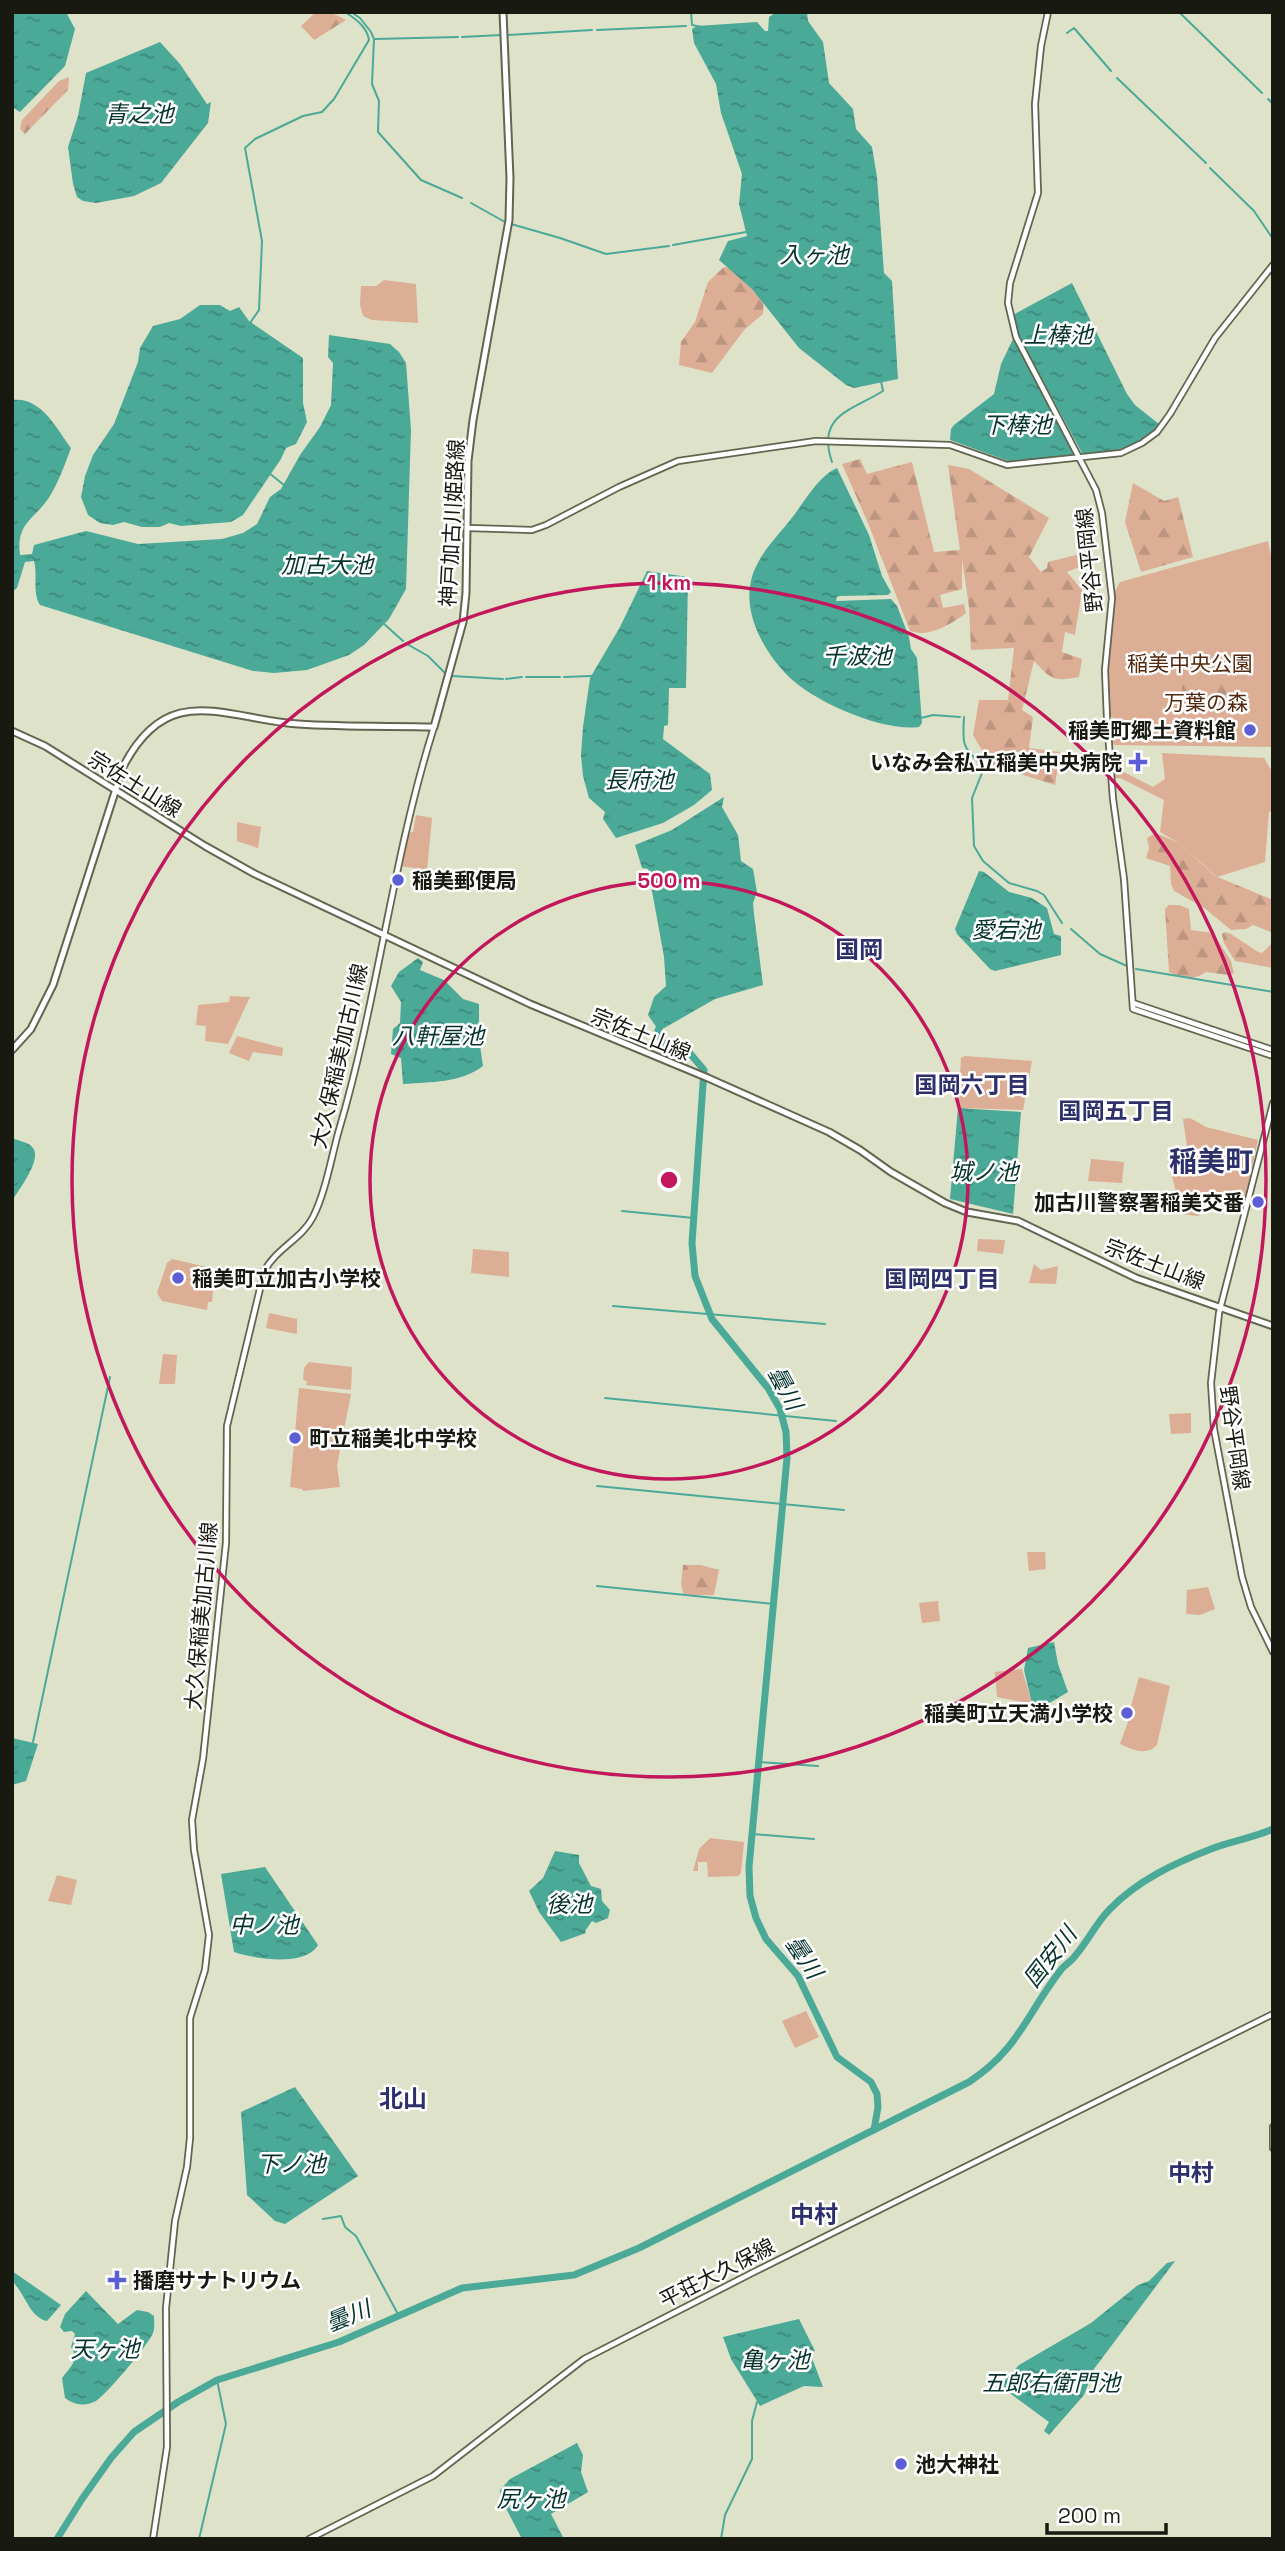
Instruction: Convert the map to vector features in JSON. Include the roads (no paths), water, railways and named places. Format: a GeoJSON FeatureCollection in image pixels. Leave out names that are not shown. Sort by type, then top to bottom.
{"type":"FeatureCollection","features":[{"type":"Feature","properties":{"kind":"main road","name":"神戸加古川姫路線"},"geometry":{"type":"LineString","coordinates":[[434,727],[463,622],[468,461],[509,220],[510,178],[503,12]]}},
{"type":"Feature","properties":{"kind":"main road","name":"野谷平岡線"},"geometry":{"type":"LineString","coordinates":[[1048,12],[1041,46],[1035,104],[1038,193],[1010,283],[1008,303],[1016,337],[1049,403],[1081,458],[1099,501],[1111,584],[1105,670],[1107,718],[1113,799],[1124,879],[1133,1006]]}},
{"type":"Feature","properties":{"kind":"main road"},"geometry":{"type":"LineString","coordinates":[[468,528],[531,530],[546,526],[619,487],[678,461],[824,441],[950,445],[1007,466],[1121,453],[1157,432],[1215,338],[1273,265]]}},
{"type":"Feature","properties":{"kind":"main road"},"geometry":{"type":"LineString","coordinates":[[12,1051],[31,1029],[53,985],[115,790],[131,751],[146,733],[169,718],[193,711],[221,710],[295,724],[434,727]]}},
{"type":"Feature","properties":{"kind":"main road","name":"大久保稲美加古川線"},"geometry":{"type":"LineString","coordinates":[[153,2539],[166,2465],[165,2332],[168,2285],[175,2221],[190,2138],[190,2018],[205,1970],[209,1935],[192,1825],[203,1759],[226,1543],[227,1426],[264,1272],[273,1258],[305,1229],[317,1206],[352,1085],[405,831],[434,727]]}},
{"type":"Feature","properties":{"kind":"main road","name":"宗佐土山線"},"geometry":{"type":"LineString","coordinates":[[12,731],[42,744],[240,866],[549,1013],[705,1077],[845,1140],[875,1163],[945,1203],[967,1212],[1018,1222],[1120,1271],[1273,1326]]}},
{"type":"Feature","properties":{"kind":"main road"},"geometry":{"type":"LineString","coordinates":[[1133,1006],[1273,1050]]}},
{"type":"Feature","properties":{"kind":"main road"},"geometry":{"type":"LineString","coordinates":[[1133,1006],[1273,1056]]}},
{"type":"Feature","properties":{"kind":"main road","name":"野谷平岡線"},"geometry":{"type":"LineString","coordinates":[[1273,1102],[1215,1332],[1212,1363],[1214,1429],[1242,1577],[1251,1607],[1273,1652]]}},
{"type":"Feature","properties":{"kind":"main road","name":"平荘大久保線"},"geometry":{"type":"LineString","coordinates":[[309,2539],[433,2476],[584,2359],[1273,2014]]}},
{"type":"Feature","properties":{"kind":"main road"},"geometry":{"type":"LineString","coordinates":[[1273,2127],[1273,2148]]}},
{"type":"Feature","properties":{"kind":"water"},"geometry":{"type":"Polygon","coordinates":[[[12,12],[66,12],[75,29],[65,66],[20,112],[12,107],[12,12]]]}},
{"type":"Feature","properties":{"kind":"water","name":"入ヶ池"},"geometry":{"type":"Polygon","coordinates":[[[775,13],[807,13],[808,21],[823,42],[829,83],[853,109],[856,129],[872,147],[877,177],[884,273],[892,281],[898,379],[854,388],[846,385],[799,348],[752,289],[719,260],[728,241],[747,236],[739,204],[742,174],[721,113],[716,84],[694,43],[692,29],[697,26],[757,22],[768,31],[769,17],[775,13]]]}},
{"type":"Feature","properties":{"kind":"water","name":"青之池"},"geometry":{"type":"Polygon","coordinates":[[[160,42],[180,64],[207,104],[211,102],[208,123],[161,183],[134,196],[96,203],[83,201],[77,197],[73,184],[68,147],[78,116],[86,73],[160,42]]]}},
{"type":"Feature","properties":{"kind":"water","name":"上棒池"},"geometry":{"type":"Polygon","coordinates":[[[1072,283],[1127,394],[1135,405],[1159,424],[1143,439],[1125,448],[1083,455],[1016,331],[1013,315],[1072,283]]]}},
{"type":"Feature","properties":{"kind":"water"},"geometry":{"type":"Polygon","coordinates":[[[200,305],[220,305],[230,311],[239,307],[249,321],[303,358],[303,403],[307,422],[296,444],[286,448],[243,515],[231,522],[181,526],[169,523],[160,527],[142,527],[124,522],[113,525],[100,523],[88,515],[81,497],[85,476],[93,455],[114,424],[138,362],[140,348],[153,326],[180,319],[200,305]]]}},
{"type":"Feature","properties":{"kind":"water","name":"加古大池"},"geometry":{"type":"Polygon","coordinates":[[[329,335],[390,344],[406,363],[411,430],[406,589],[389,619],[364,645],[349,655],[307,670],[274,673],[253,671],[40,605],[36,595],[34,561],[25,562],[17,588],[12,592],[12,400],[22,400],[39,408],[71,448],[52,493],[23,529],[19,545],[20,555],[32,554],[34,545],[86,531],[138,544],[222,539],[243,533],[257,524],[270,497],[281,489],[320,427],[331,405],[333,363],[328,357],[329,335]]]}},
{"type":"Feature","properties":{"kind":"water","name":"下棒池"},"geometry":{"type":"Polygon","coordinates":[[[1013,339],[1075,454],[1072,457],[1011,462],[950,440],[954,425],[994,394],[1001,364],[1013,339]]]}},
{"type":"Feature","properties":{"kind":"water","name":"千波池"},"geometry":{"type":"Polygon","coordinates":[[[837,468],[869,535],[882,576],[891,592],[888,595],[840,596],[836,601],[891,599],[897,606],[911,649],[917,658],[922,723],[919,727],[887,725],[869,720],[814,696],[779,667],[764,645],[753,620],[749,594],[757,564],[817,484],[837,468]]]}},
{"type":"Feature","properties":{"kind":"water","name":"長府池"},"geometry":{"type":"Polygon","coordinates":[[[647,571],[688,577],[686,688],[669,688],[668,725],[664,726],[663,739],[710,774],[712,790],[694,805],[663,823],[616,838],[603,819],[605,812],[589,798],[581,755],[583,727],[590,678],[620,627],[647,571]]]}},
{"type":"Feature","properties":{"kind":"water"},"geometry":{"type":"Polygon","coordinates":[[[724,797],[722,807],[738,835],[741,861],[753,869],[757,892],[753,903],[763,985],[715,999],[659,1031],[648,1015],[654,997],[666,986],[664,957],[648,869],[642,868],[635,845],[672,830],[724,797]]]}},
{"type":"Feature","properties":{"kind":"water","name":"愛宕池"},"geometry":{"type":"Polygon","coordinates":[[[979,871],[1009,892],[1032,898],[1047,908],[1054,934],[1061,936],[1061,955],[995,971],[990,969],[955,929],[979,871]]]}},
{"type":"Feature","properties":{"kind":"water","name":"八軒屋池"},"geometry":{"type":"Polygon","coordinates":[[[418,958],[423,962],[420,970],[444,980],[463,999],[479,1004],[479,1039],[483,1066],[465,1076],[403,1084],[401,1058],[391,1054],[393,1029],[400,1023],[401,1002],[391,986],[399,972],[418,958]]]}},
{"type":"Feature","properties":{"kind":"water","name":"城ノ池"},"geometry":{"type":"Polygon","coordinates":[[[958,1108],[1021,1112],[1013,1214],[950,1199],[958,1108]]]}},
{"type":"Feature","properties":{"kind":"water"},"geometry":{"type":"Polygon","coordinates":[[[12,1138],[29,1144],[35,1153],[32,1167],[12,1201],[12,1138]]]}},
{"type":"Feature","properties":{"kind":"water"},"geometry":{"type":"Polygon","coordinates":[[[1054,1642],[1068,1692],[1043,1707],[1032,1704],[1024,1670],[1028,1648],[1054,1642]]]}},
{"type":"Feature","properties":{"kind":"water"},"geometry":{"type":"Polygon","coordinates":[[[12,1738],[38,1744],[26,1781],[12,1785],[12,1738]]]}},
{"type":"Feature","properties":{"kind":"water","name":"後池"},"geometry":{"type":"Polygon","coordinates":[[[555,1851],[579,1855],[579,1863],[591,1886],[601,1889],[602,1901],[610,1910],[608,1918],[596,1923],[592,1921],[586,1933],[561,1942],[539,1912],[529,1891],[543,1878],[555,1851]]]}},
{"type":"Feature","properties":{"kind":"water","name":"中ノ池"},"geometry":{"type":"Polygon","coordinates":[[[265,1867],[318,1945],[312,1952],[292,1959],[267,1959],[234,1952],[221,1874],[265,1867]]]}},
{"type":"Feature","properties":{"kind":"water","name":"下ノ池"},"geometry":{"type":"Polygon","coordinates":[[[295,2087],[358,2176],[285,2224],[275,2221],[247,2195],[241,2112],[295,2087]]]}},
{"type":"Feature","properties":{"kind":"water","name":"五郎右衛門池"},"geometry":{"type":"Polygon","coordinates":[[[1175,2261],[1094,2369],[1084,2395],[1049,2435],[1044,2431],[1049,2422],[1000,2386],[1019,2365],[1091,2323],[1138,2285],[1149,2281],[1167,2263],[1175,2261]]]}},
{"type":"Feature","properties":{"kind":"water"},"geometry":{"type":"Polygon","coordinates":[[[12,2271],[61,2305],[47,2321],[31,2310],[12,2281],[12,2271]]]}},
{"type":"Feature","properties":{"kind":"water","name":"天ヶ池"},"geometry":{"type":"Polygon","coordinates":[[[86,2291],[118,2324],[137,2310],[154,2316],[154,2327],[144,2347],[109,2389],[96,2401],[79,2404],[65,2398],[62,2378],[74,2360],[71,2347],[75,2334],[72,2331],[64,2332],[60,2327],[65,2314],[86,2291]]]}},
{"type":"Feature","properties":{"kind":"water","name":"亀ヶ池"},"geometry":{"type":"Polygon","coordinates":[[[799,2319],[815,2351],[810,2353],[823,2387],[804,2386],[760,2406],[731,2359],[723,2337],[799,2319]]]}},
{"type":"Feature","properties":{"kind":"water","name":"尻ヶ池"},"geometry":{"type":"Polygon","coordinates":[[[577,2443],[583,2455],[581,2472],[588,2492],[551,2514],[564,2539],[522,2539],[500,2497],[500,2490],[510,2479],[577,2443]]]}},
{"type":"Feature","properties":{"kind":"waterway"},"geometry":{"type":"LineString","coordinates":[[250,323],[259,310],[262,241],[245,148],[255,139],[303,116],[322,112],[334,99],[369,40],[363,27],[345,12]]}},
{"type":"Feature","properties":{"kind":"waterway"},"geometry":{"type":"LineString","coordinates":[[351,12],[360,18],[374,39],[372,84],[379,101],[378,132],[421,180],[462,198]]}},
{"type":"Feature","properties":{"kind":"waterway"},"geometry":{"type":"LineString","coordinates":[[691,12],[692,25],[702,27]]}},
{"type":"Feature","properties":{"kind":"waterway"},"geometry":{"type":"LineString","coordinates":[[1179,12],[1262,93]]}},
{"type":"Feature","properties":{"kind":"waterway"},"geometry":{"type":"LineString","coordinates":[[597,30],[686,26]]}},
{"type":"Feature","properties":{"kind":"waterway"},"geometry":{"type":"LineString","coordinates":[[1067,33],[1074,28],[1111,71]]}},
{"type":"Feature","properties":{"kind":"waterway"},"geometry":{"type":"LineString","coordinates":[[508,35],[592,30]]}},
{"type":"Feature","properties":{"kind":"waterway"},"geometry":{"type":"LineString","coordinates":[[462,37],[501,35]]}},
{"type":"Feature","properties":{"kind":"waterway"},"geometry":{"type":"LineString","coordinates":[[375,39],[458,37]]}},
{"type":"Feature","properties":{"kind":"waterway"},"geometry":{"type":"LineString","coordinates":[[1117,78],[1206,163]]}},
{"type":"Feature","properties":{"kind":"waterway"},"geometry":{"type":"LineString","coordinates":[[1268,99],[1273,104]]}},
{"type":"Feature","properties":{"kind":"waterway"},"geometry":{"type":"LineString","coordinates":[[1210,168],[1254,211],[1273,239]]}},
{"type":"Feature","properties":{"kind":"waterway"},"geometry":{"type":"LineString","coordinates":[[471,203],[505,222]]}},
{"type":"Feature","properties":{"kind":"waterway"},"geometry":{"type":"LineString","coordinates":[[511,224],[606,254],[669,246]]}},
{"type":"Feature","properties":{"kind":"waterway"},"geometry":{"type":"LineString","coordinates":[[673,245],[746,232]]}},
{"type":"Feature","properties":{"kind":"waterway"},"geometry":{"type":"LineString","coordinates":[[832,462],[828,446],[833,424],[839,416],[883,391],[881,381]]}},
{"type":"Feature","properties":{"kind":"waterway"},"geometry":{"type":"LineString","coordinates":[[269,473],[284,485]]}},
{"type":"Feature","properties":{"kind":"waterway"},"geometry":{"type":"LineString","coordinates":[[383,623],[403,641]]}},
{"type":"Feature","properties":{"kind":"waterway"},"geometry":{"type":"LineString","coordinates":[[407,644],[428,656],[445,673]]}},
{"type":"Feature","properties":{"kind":"waterway"},"geometry":{"type":"LineString","coordinates":[[452,676],[503,679]]}},
{"type":"Feature","properties":{"kind":"waterway"},"geometry":{"type":"LineString","coordinates":[[564,677],[591,676]]}},
{"type":"Feature","properties":{"kind":"waterway"},"geometry":{"type":"LineString","coordinates":[[506,679],[522,677]]}},
{"type":"Feature","properties":{"kind":"waterway"},"geometry":{"type":"LineString","coordinates":[[526,677],[560,677]]}},
{"type":"Feature","properties":{"kind":"waterway"},"geometry":{"type":"LineString","coordinates":[[921,718],[933,715],[960,717]]}},
{"type":"Feature","properties":{"kind":"waterway"},"geometry":{"type":"LineString","coordinates":[[964,717],[965,746],[984,768],[972,798],[974,846],[983,861],[1009,883],[1044,895],[1062,923]]}},
{"type":"Feature","properties":{"kind":"waterway"},"geometry":{"type":"LineString","coordinates":[[1071,929],[1100,954],[1127,966]]}},
{"type":"Feature","properties":{"kind":"waterway"},"geometry":{"type":"LineString","coordinates":[[1136,969],[1273,992]]}},
{"type":"Feature","properties":{"kind":"waterway","name":"曇川"},"geometry":{"type":"LineString","coordinates":[[661,1024],[657,1033],[664,1044],[688,1051],[704,1070],[692,1243],[695,1276],[712,1319],[768,1388],[780,1409],[786,1432],[787,1458],[749,1867],[750,1896],[766,1939],[798,1976],[837,2057],[871,2082],[877,2094],[878,2107],[874,2130]]}},
{"type":"Feature","properties":{"kind":"waterway"},"geometry":{"type":"LineString","coordinates":[[622,1211],[694,1218]]}},
{"type":"Feature","properties":{"kind":"waterway"},"geometry":{"type":"LineString","coordinates":[[613,1306],[825,1324]]}},
{"type":"Feature","properties":{"kind":"waterway"},"geometry":{"type":"LineString","coordinates":[[33,1742],[110,1377]]}},
{"type":"Feature","properties":{"kind":"waterway"},"geometry":{"type":"LineString","coordinates":[[605,1398],[836,1421]]}},
{"type":"Feature","properties":{"kind":"waterway"},"geometry":{"type":"LineString","coordinates":[[597,1486],[844,1510]]}},
{"type":"Feature","properties":{"kind":"waterway"},"geometry":{"type":"LineString","coordinates":[[597,1586],[774,1604]]}},
{"type":"Feature","properties":{"kind":"waterway"},"geometry":{"type":"LineString","coordinates":[[759,1762],[818,1766]]}},
{"type":"Feature","properties":{"kind":"waterway","name":"曇川"},"geometry":{"type":"LineString","coordinates":[[57,2539],[111,2458],[134,2432],[217,2380],[339,2342],[462,2288],[574,2275],[639,2248],[969,2082],[1000,2057],[1021,2031],[1048,1987],[1080,1950],[1105,1914],[1133,1889],[1184,1860],[1273,1829]]}},
{"type":"Feature","properties":{"kind":"waterway"},"geometry":{"type":"LineString","coordinates":[[752,1834],[814,1839]]}},
{"type":"Feature","properties":{"kind":"waterway"},"geometry":{"type":"LineString","coordinates":[[323,2219],[341,2216],[345,2227],[356,2236],[399,2316]]}},
{"type":"Feature","properties":{"kind":"waterway"},"geometry":{"type":"LineString","coordinates":[[199,2539],[226,2424],[217,2380]]}},
{"type":"Feature","properties":{"kind":"waterway"},"geometry":{"type":"LineString","coordinates":[[721,2539],[725,2515],[752,2459],[752,2421],[757,2402]]}},
{"type":"Feature","properties":{"kind":"place","name":"稲美町郷土資料館"},"geometry":{"type":"Point","coordinates":[1250,730]}},
{"type":"Feature","properties":{"kind":"place","name":"いなみ会私立稲美中央病院"},"geometry":{"type":"Point","coordinates":[1138,762]}},
{"type":"Feature","properties":{"kind":"place","name":"稲美郵便局"},"geometry":{"type":"Point","coordinates":[398,880]}},
{"type":"Feature","properties":{"kind":"place","name":"加古川警察署稲美交番"},"geometry":{"type":"Point","coordinates":[1258,1202]}},
{"type":"Feature","properties":{"kind":"place","name":"稲美町立加古小学校"},"geometry":{"type":"Point","coordinates":[178,1278]}},
{"type":"Feature","properties":{"kind":"place","name":"町立稲美北中学校"},"geometry":{"type":"Point","coordinates":[295,1438]}},
{"type":"Feature","properties":{"kind":"place","name":"稲美町立天満小学校"},"geometry":{"type":"Point","coordinates":[1127,1713]}},
{"type":"Feature","properties":{"kind":"place","name":"播磨サナトリウム"},"geometry":{"type":"Point","coordinates":[117,2280]}},
{"type":"Feature","properties":{"kind":"place","name":"池大神社"},"geometry":{"type":"Point","coordinates":[901,2464]}},
{"type":"Feature","properties":{"kind":"district","name":"国岡"},"geometry":{"type":"Point","coordinates":[859,949]}},
{"type":"Feature","properties":{"kind":"district","name":"国岡六丁目"},"geometry":{"type":"Point","coordinates":[972,1085]}},
{"type":"Feature","properties":{"kind":"district","name":"国岡五丁目"},"geometry":{"type":"Point","coordinates":[1116,1111]}},
{"type":"Feature","properties":{"kind":"district","name":"稲美町"},"geometry":{"type":"Point","coordinates":[1211,1161]}},
{"type":"Feature","properties":{"kind":"district","name":"国岡四丁目"},"geometry":{"type":"Point","coordinates":[942,1279]}},
{"type":"Feature","properties":{"kind":"district","name":"北山"},"geometry":{"type":"Point","coordinates":[403,2098]}},
{"type":"Feature","properties":{"kind":"district","name":"中村"},"geometry":{"type":"Point","coordinates":[1191,2173]}},
{"type":"Feature","properties":{"kind":"district","name":"中村"},"geometry":{"type":"Point","coordinates":[814,2214]}},
{"type":"Feature","properties":{"kind":"park label","name":"稲美中央公園"},"geometry":{"type":"Point","coordinates":[1190,663]}},
{"type":"Feature","properties":{"kind":"park label","name":"万葉の森"},"geometry":{"type":"Point","coordinates":[1206,702]}},
{"type":"Feature","properties":{"kind":"water label","name":"国安川"},"geometry":{"type":"Point","coordinates":[1050,1957]}}]}
